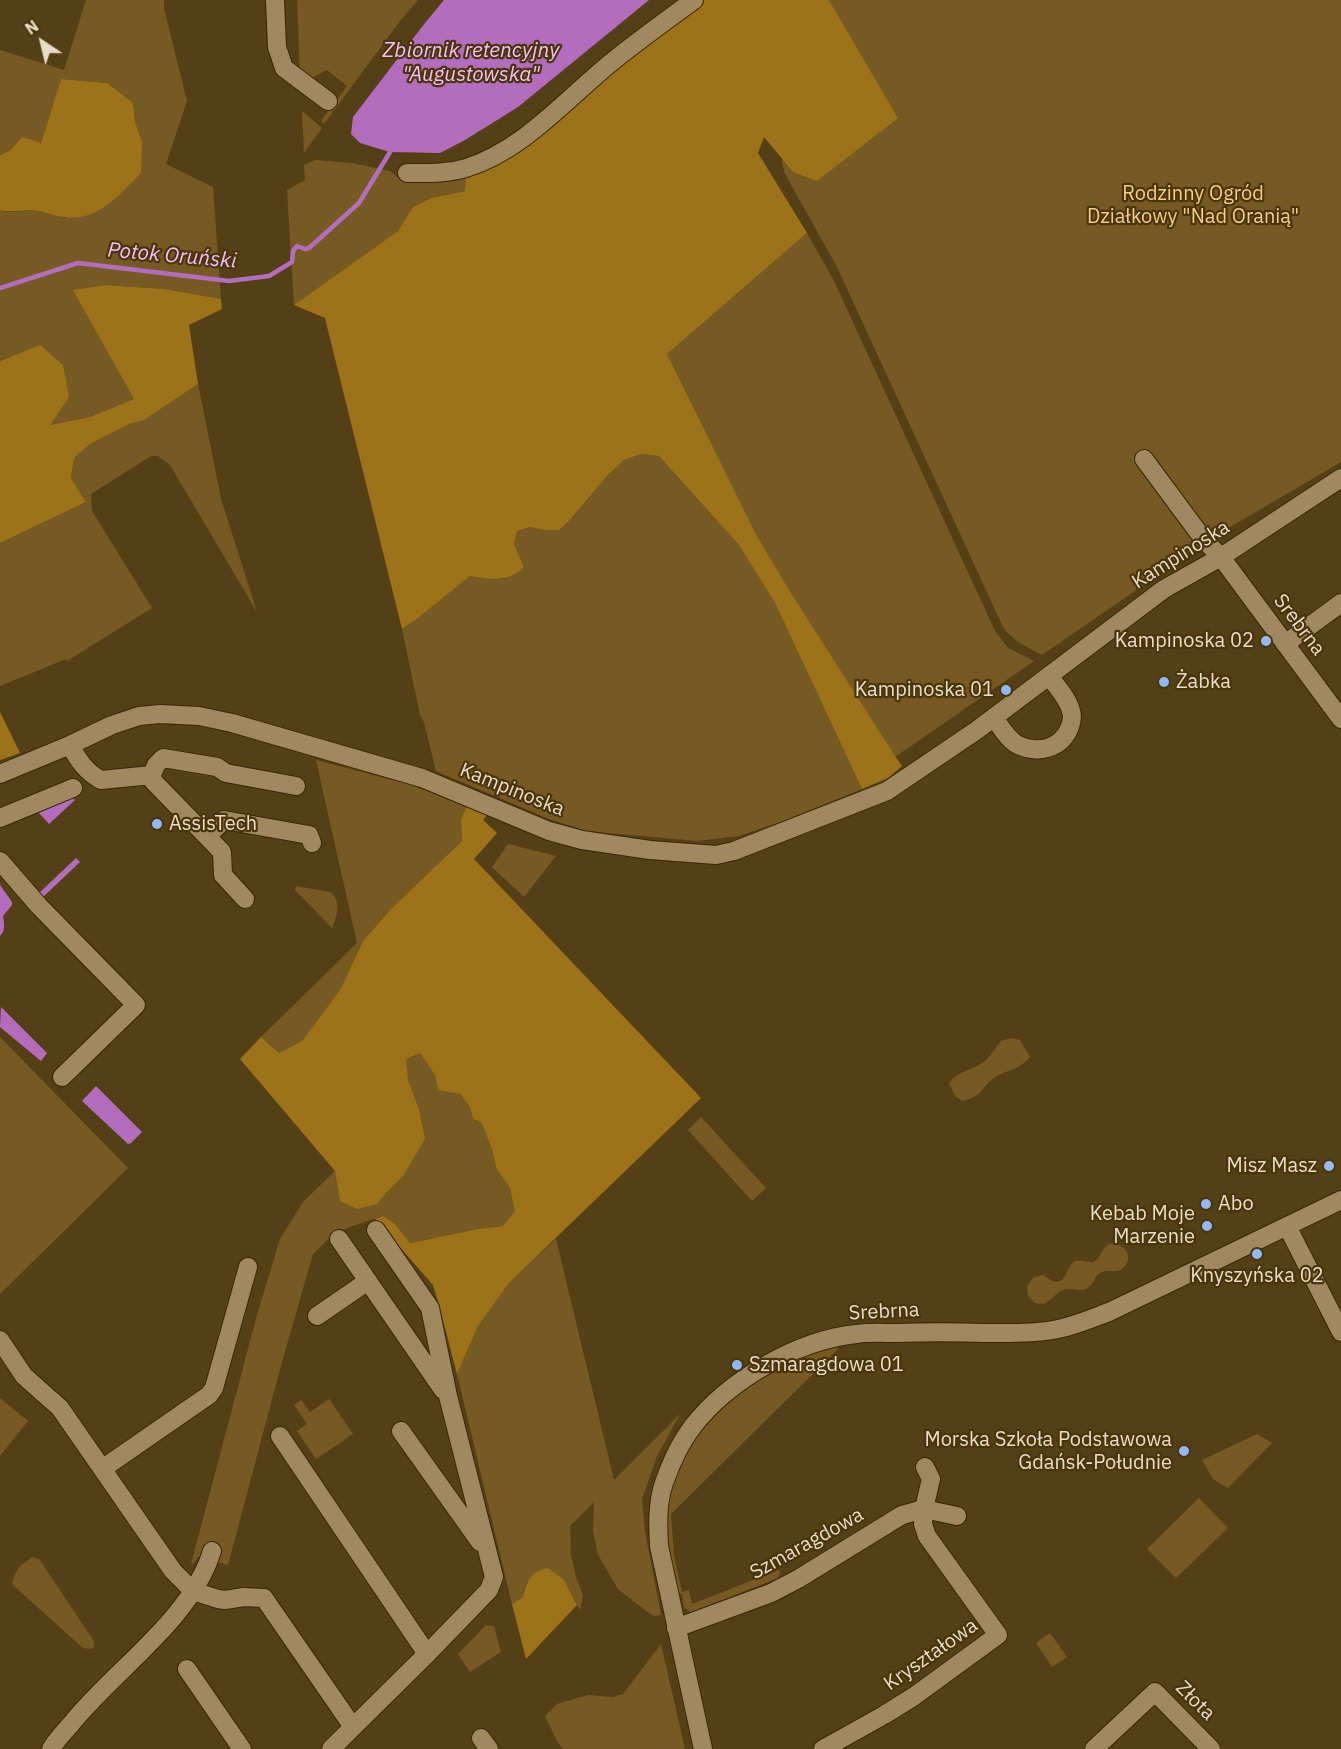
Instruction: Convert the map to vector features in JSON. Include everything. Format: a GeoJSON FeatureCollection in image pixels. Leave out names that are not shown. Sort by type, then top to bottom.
{"type":"FeatureCollection","features":[{"type":"Feature","properties":{"kind":"street"},"geometry":{"type":"LineString","coordinates":[[275,0],[277,47],[285,68],[328,101]]}},
{"type":"Feature","properties":{"kind":"street"},"geometry":{"type":"LineString","coordinates":[[407,173],[442,173],[465,168],[488,159],[545,120],[613,61],[694,0]]}},
{"type":"Feature","properties":{"kind":"street","name":"Srebrna"},"geometry":{"type":"LineString","coordinates":[[1144,459],[1204,540],[1221,557],[1341,719]]}},
{"type":"Feature","properties":{"kind":"street","name":"Kampinoska"},"geometry":{"type":"LineString","coordinates":[[0,774],[112,725],[139,716],[160,714],[199,716],[232,723],[422,778],[549,831],[582,840],[650,850],[716,855],[734,851],[887,791],[994,718],[1164,589],[1221,557],[1341,478]]}},
{"type":"Feature","properties":{"kind":"street"},"geometry":{"type":"LineString","coordinates":[[1285,644],[1341,603]]}},
{"type":"Feature","properties":{"kind":"street"},"geometry":{"type":"LineString","coordinates":[[994,718],[1013,742],[1029,750],[1051,747],[1064,738],[1070,726],[1072,712],[1068,702],[1049,676]]}},
{"type":"Feature","properties":{"kind":"street"},"geometry":{"type":"LineString","coordinates":[[70,745],[78,760],[101,780],[152,775]]}},
{"type":"Feature","properties":{"kind":"street"},"geometry":{"type":"LineString","coordinates":[[245,899],[223,875],[222,852],[153,780],[152,775],[156,765],[163,758],[217,766],[226,773],[296,786]]}},
{"type":"Feature","properties":{"kind":"street"},"geometry":{"type":"LineString","coordinates":[[0,818],[73,788]]}},
{"type":"Feature","properties":{"kind":"street"},"geometry":{"type":"LineString","coordinates":[[207,836],[224,820],[309,835],[312,843]]}},
{"type":"Feature","properties":{"kind":"street"},"geometry":{"type":"LineString","coordinates":[[0,861],[39,906],[136,1005],[62,1077]]}},
{"type":"Feature","properties":{"kind":"street","name":"Srebrna"},"geometry":{"type":"LineString","coordinates":[[703,1749],[659,1546],[658,1512],[663,1485],[675,1454],[693,1427],[722,1396],[741,1381],[783,1356],[842,1336],[932,1332],[1023,1333],[1051,1331],[1076,1325],[1109,1312],[1341,1200]]}},
{"type":"Feature","properties":{"kind":"street"},"geometry":{"type":"LineString","coordinates":[[1287,1226],[1341,1332]]}},
{"type":"Feature","properties":{"kind":"street"},"geometry":{"type":"LineString","coordinates":[[331,1749],[489,1590],[494,1577],[448,1396],[430,1308],[376,1230]]}},
{"type":"Feature","properties":{"kind":"street"},"geometry":{"type":"LineString","coordinates":[[339,1239],[448,1396]]}},
{"type":"Feature","properties":{"kind":"street"},"geometry":{"type":"LineString","coordinates":[[102,1469],[209,1395],[214,1388],[248,1267]]}},
{"type":"Feature","properties":{"kind":"street"},"geometry":{"type":"LineString","coordinates":[[317,1316],[368,1281]]}},
{"type":"Feature","properties":{"kind":"street"},"geometry":{"type":"LineString","coordinates":[[0,1340],[24,1376],[60,1408],[171,1569],[193,1591],[225,1600],[244,1597],[264,1599],[353,1726]]}},
{"type":"Feature","properties":{"kind":"street"},"geometry":{"type":"LineString","coordinates":[[400,1431],[486,1550]]}},
{"type":"Feature","properties":{"kind":"street"},"geometry":{"type":"LineString","coordinates":[[280,1437],[427,1654]]}},
{"type":"Feature","properties":{"kind":"street"},"geometry":{"type":"LineString","coordinates":[[925,1467],[931,1479],[924,1509],[957,1516]]}},
{"type":"Feature","properties":{"kind":"street","name":"Szmaragdowa"},"geometry":{"type":"LineString","coordinates":[[676,1628],[771,1593],[798,1580],[903,1515],[924,1509]]}},
{"type":"Feature","properties":{"kind":"street","name":"Kryształowa"},"geometry":{"type":"LineString","coordinates":[[823,1749],[884,1715],[998,1635],[927,1536],[923,1524],[924,1509]]}},
{"type":"Feature","properties":{"kind":"street"},"geometry":{"type":"LineString","coordinates":[[51,1749],[89,1701],[176,1616],[208,1565],[212,1551]]}},
{"type":"Feature","properties":{"kind":"street"},"geometry":{"type":"LineString","coordinates":[[187,1669],[242,1749]]}},
{"type":"Feature","properties":{"kind":"street","name":"Złota"},"geometry":{"type":"LineString","coordinates":[[1094,1749],[1155,1692],[1211,1749]]}},
{"type":"Feature","properties":{"kind":"green space"},"geometry":{"type":"Polygon","coordinates":[[[86,0],[164,0],[187,101],[166,164],[213,187],[221,299],[165,289],[106,285],[74,290],[134,399],[90,417],[49,425],[40,345],[0,361],[0,210],[7,212],[34,210],[66,218],[142,143],[135,122],[133,103],[109,83],[61,79],[41,143],[0,155],[0,50],[64,70],[86,0]]]}},
{"type":"Feature","properties":{"kind":"green space"},"geometry":{"type":"Polygon","coordinates":[[[297,0],[418,0],[324,124],[321,121],[347,86],[327,70],[305,81],[300,77],[297,0]]]}},
{"type":"Feature","properties":{"kind":"green space","name":"Rodzinny Ogród Działkowy \"Nad Oranią\""},"geometry":{"type":"Polygon","coordinates":[[[829,0],[1341,0],[1341,462],[1215,536],[1210,535],[1212,538],[1042,655],[1011,636],[1003,627],[837,267],[785,174],[782,159],[794,172],[898,118],[829,0]]]}},
{"type":"Feature","properties":{"kind":"green space"},"geometry":{"type":"Polygon","coordinates":[[[302,111],[322,128],[304,153],[302,111]]]}},
{"type":"Feature","properties":{"kind":"green space"},"geometry":{"type":"Polygon","coordinates":[[[315,160],[352,163],[390,171],[397,177],[415,180],[466,171],[465,191],[431,198],[413,207],[398,231],[294,305],[287,190],[305,180],[304,165],[315,160]]]}},
{"type":"Feature","properties":{"kind":"green space"},"geometry":{"type":"Polygon","coordinates":[[[807,233],[834,281],[995,631],[1008,648],[1034,661],[895,757],[757,536],[667,354],[807,233]]]}},
{"type":"Feature","properties":{"kind":"green space"},"geometry":{"type":"Polygon","coordinates":[[[198,384],[221,499],[257,612],[170,465],[158,456],[151,456],[91,494],[92,511],[152,608],[67,661],[66,659],[0,686],[0,543],[86,502],[71,478],[74,458],[90,444],[129,424],[144,420],[198,384]]]}},
{"type":"Feature","properties":{"kind":"green space"},"geometry":{"type":"Polygon","coordinates":[[[641,454],[659,456],[739,545],[775,603],[862,789],[739,836],[697,841],[587,831],[549,819],[436,771],[424,722],[420,715],[402,629],[470,576],[504,579],[524,567],[514,544],[516,531],[530,527],[559,530],[624,460],[641,454]]]}},
{"type":"Feature","properties":{"kind":"green space"},"geometry":{"type":"Polygon","coordinates":[[[316,760],[411,785],[467,806],[461,819],[462,841],[391,909],[363,941],[340,990],[302,1041],[279,1053],[261,1037],[357,943],[316,760]]]}},
{"type":"Feature","properties":{"kind":"green space"},"geometry":{"type":"Polygon","coordinates":[[[508,844],[556,856],[524,897],[492,867],[508,844]]]}},
{"type":"Feature","properties":{"kind":"green space"},"geometry":{"type":"Polygon","coordinates":[[[296,886],[330,892],[334,895],[337,909],[332,928],[295,890],[296,886]]]}},
{"type":"Feature","properties":{"kind":"green space"},"geometry":{"type":"Polygon","coordinates":[[[0,1037],[128,1168],[0,1294],[0,1037]]]}},
{"type":"Feature","properties":{"kind":"green space"},"geometry":{"type":"Polygon","coordinates":[[[1011,1038],[1020,1040],[1030,1057],[1020,1066],[993,1079],[974,1097],[962,1101],[955,1096],[949,1083],[953,1078],[982,1063],[1001,1041],[1011,1038]]]}},
{"type":"Feature","properties":{"kind":"green space"},"geometry":{"type":"Polygon","coordinates":[[[420,1053],[435,1075],[438,1089],[460,1094],[470,1107],[473,1119],[481,1122],[492,1149],[496,1168],[510,1188],[516,1211],[503,1226],[409,1243],[394,1223],[383,1216],[335,1232],[313,1254],[228,1565],[198,1557],[191,1564],[257,1315],[280,1239],[303,1202],[335,1171],[340,1201],[377,1204],[403,1176],[419,1109],[408,1080],[405,1059],[420,1053]]]}},
{"type":"Feature","properties":{"kind":"green space"},"geometry":{"type":"Polygon","coordinates":[[[701,1117],[766,1188],[752,1201],[688,1130],[701,1117]]]}},
{"type":"Feature","properties":{"kind":"green space"},"geometry":{"type":"Polygon","coordinates":[[[556,1239],[614,1480],[680,1414],[657,1456],[642,1499],[645,1532],[661,1615],[654,1616],[618,1589],[598,1555],[593,1531],[594,1502],[570,1526],[571,1555],[583,1595],[580,1610],[564,1580],[526,1583],[523,1597],[512,1604],[457,1374],[478,1326],[509,1283],[556,1239]]]}},
{"type":"Feature","properties":{"kind":"green space"},"geometry":{"type":"Polygon","coordinates":[[[1113,1243],[1121,1246],[1127,1252],[1127,1263],[1121,1269],[1102,1272],[1086,1289],[1063,1290],[1044,1303],[1035,1303],[1028,1296],[1027,1286],[1034,1277],[1044,1275],[1052,1281],[1061,1281],[1071,1264],[1079,1261],[1094,1262],[1106,1246],[1113,1243]]]}},
{"type":"Feature","properties":{"kind":"green space"},"geometry":{"type":"Polygon","coordinates":[[[836,1345],[838,1349],[671,1514],[674,1556],[682,1592],[689,1590],[692,1604],[779,1570],[780,1572],[778,1578],[690,1612],[684,1607],[682,1594],[677,1594],[667,1536],[667,1517],[673,1484],[685,1455],[703,1429],[724,1406],[749,1386],[777,1369],[836,1345]]]}},
{"type":"Feature","properties":{"kind":"green space"},"geometry":{"type":"Polygon","coordinates":[[[0,1398],[28,1421],[0,1456],[0,1398]]]}},
{"type":"Feature","properties":{"kind":"green space"},"geometry":{"type":"Polygon","coordinates":[[[329,1399],[353,1434],[316,1459],[297,1431],[307,1424],[294,1405],[301,1400],[310,1412],[329,1399]]]}},
{"type":"Feature","properties":{"kind":"green space"},"geometry":{"type":"Polygon","coordinates":[[[1257,1434],[1272,1443],[1228,1488],[1213,1479],[1202,1460],[1257,1434]]]}},
{"type":"Feature","properties":{"kind":"green space"},"geometry":{"type":"Polygon","coordinates":[[[1199,1498],[1228,1528],[1176,1578],[1147,1549],[1199,1498]]]}},
{"type":"Feature","properties":{"kind":"green space"},"geometry":{"type":"Polygon","coordinates":[[[32,1557],[39,1559],[94,1641],[92,1649],[83,1648],[12,1583],[19,1567],[32,1557]]]}},
{"type":"Feature","properties":{"kind":"green space"},"geometry":{"type":"Polygon","coordinates":[[[486,1625],[494,1626],[501,1652],[470,1672],[458,1654],[486,1625]]]}},
{"type":"Feature","properties":{"kind":"green space"},"geometry":{"type":"Polygon","coordinates":[[[1050,1633],[1067,1657],[1052,1667],[1036,1643],[1050,1633]]]}},
{"type":"Feature","properties":{"kind":"green space"},"geometry":{"type":"Polygon","coordinates":[[[661,1644],[685,1749],[563,1749],[545,1716],[557,1704],[588,1695],[613,1697],[623,1694],[661,1644]]]}},
{"type":"Feature","properties":{"kind":"shaded area"},"geometry":{"type":"Polygon","coordinates":[[[705,0],[829,0],[898,118],[817,181],[793,172],[764,137],[758,153],[807,233],[667,354],[757,536],[902,766],[888,778],[862,789],[775,603],[739,545],[659,456],[641,454],[624,460],[559,530],[530,527],[517,531],[514,544],[524,567],[518,572],[499,579],[470,576],[402,629],[325,318],[294,305],[398,231],[413,207],[431,198],[465,191],[466,171],[705,0]]]}},
{"type":"Feature","properties":{"kind":"shaded area"},"geometry":{"type":"Polygon","coordinates":[[[61,79],[108,83],[133,103],[135,122],[142,142],[141,173],[107,205],[87,215],[64,217],[32,210],[0,210],[0,155],[11,150],[22,137],[41,143],[61,79]]]}},
{"type":"Feature","properties":{"kind":"shaded area"},"geometry":{"type":"Polygon","coordinates":[[[106,285],[165,289],[221,299],[222,309],[189,325],[198,384],[144,420],[129,424],[90,444],[74,458],[71,478],[86,502],[0,543],[0,361],[40,345],[63,365],[69,397],[50,425],[90,417],[134,399],[73,290],[106,285]]]}},
{"type":"Feature","properties":{"kind":"shaded area"},"geometry":{"type":"Polygon","coordinates":[[[0,712],[20,753],[0,760],[0,712]]]}},
{"type":"Feature","properties":{"kind":"shaded area"},"geometry":{"type":"Polygon","coordinates":[[[467,806],[487,815],[483,820],[497,833],[474,859],[701,1098],[509,1283],[478,1326],[457,1374],[433,1285],[375,1219],[383,1216],[394,1223],[410,1243],[503,1226],[515,1211],[510,1188],[496,1168],[492,1149],[481,1122],[473,1119],[470,1107],[460,1094],[438,1090],[435,1075],[420,1053],[406,1059],[408,1080],[419,1109],[425,1139],[403,1176],[377,1204],[357,1209],[340,1201],[335,1171],[240,1059],[261,1037],[279,1053],[302,1041],[340,990],[363,941],[391,909],[462,841],[461,819],[467,806]]]}},
{"type":"Feature","properties":{"kind":"shaded area"},"geometry":{"type":"Polygon","coordinates":[[[548,1568],[564,1580],[577,1605],[526,1659],[512,1604],[523,1597],[533,1575],[548,1568]]]}},
{"type":"Feature","properties":{"kind":"water","name":"Zbiornik retencyjny \"Augustowska\""},"geometry":{"type":"Polygon","coordinates":[[[444,0],[649,0],[518,107],[440,153],[390,152],[360,143],[351,134],[353,117],[444,0]]]}},
{"type":"Feature","properties":{"kind":"water"},"geometry":{"type":"Polygon","coordinates":[[[73,798],[75,800],[49,824],[38,812],[73,798]]]}},
{"type":"Feature","properties":{"kind":"water"},"geometry":{"type":"Polygon","coordinates":[[[76,858],[80,862],[42,898],[38,894],[76,858]]]}},
{"type":"Feature","properties":{"kind":"water"},"geometry":{"type":"Polygon","coordinates":[[[0,885],[12,905],[3,916],[4,929],[0,936],[0,885]]]}},
{"type":"Feature","properties":{"kind":"water"},"geometry":{"type":"Polygon","coordinates":[[[1,1007],[47,1053],[41,1061],[0,1027],[1,1007]]]}},
{"type":"Feature","properties":{"kind":"water"},"geometry":{"type":"Polygon","coordinates":[[[96,1086],[142,1132],[131,1143],[128,1144],[82,1101],[96,1086]]]}},
{"type":"Feature","properties":{"kind":"waterway","name":"Potok Oruński"},"geometry":{"type":"LineString","coordinates":[[0,288],[78,263],[229,281],[269,276],[292,262],[293,251],[297,246],[309,248],[359,203],[390,152]]}},
{"type":"Feature","properties":{"kind":"place","name":"Kampinoska 02"},"geometry":{"type":"Point","coordinates":[1266,641]}},
{"type":"Feature","properties":{"kind":"place","name":"Żabka"},"geometry":{"type":"Point","coordinates":[1164,682]}},
{"type":"Feature","properties":{"kind":"place","name":"Kampinoska 01"},"geometry":{"type":"Point","coordinates":[1006,690]}},
{"type":"Feature","properties":{"kind":"place","name":"AssisTech"},"geometry":{"type":"Point","coordinates":[157,824]}},
{"type":"Feature","properties":{"kind":"place","name":"Misz Masz"},"geometry":{"type":"Point","coordinates":[1329,1166]}},
{"type":"Feature","properties":{"kind":"place","name":"Abo"},"geometry":{"type":"Point","coordinates":[1206,1204]}},
{"type":"Feature","properties":{"kind":"place","name":"Kebab Moje Marzenie"},"geometry":{"type":"Point","coordinates":[1207,1226]}},
{"type":"Feature","properties":{"kind":"place","name":"Knyszyńska 02"},"geometry":{"type":"Point","coordinates":[1257,1254]}},
{"type":"Feature","properties":{"kind":"place","name":"Szmaragdowa 01"},"geometry":{"type":"Point","coordinates":[737,1365]}},
{"type":"Feature","properties":{"kind":"place","name":"Morska Szkoła Podstawowa Gdańsk-Południe"},"geometry":{"type":"Point","coordinates":[1184,1451]}}]}
